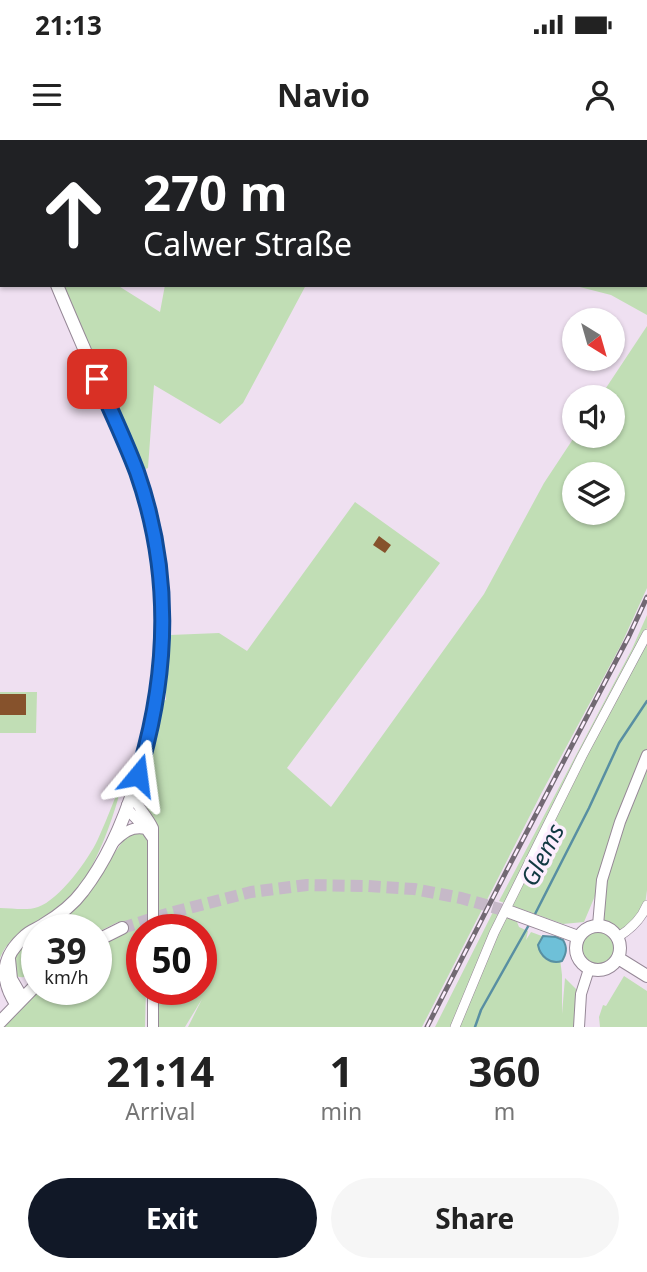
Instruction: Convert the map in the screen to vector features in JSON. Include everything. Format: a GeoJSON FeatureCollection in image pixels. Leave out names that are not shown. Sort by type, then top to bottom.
{"type":"FeatureCollection","features":[{"type":"Feature","properties":{"kind":"main road"},"geometry":{"type":"LineString","coordinates":[[19,1001],[4,988],[1,978],[3,966],[26,934],[66,909],[80,895],[111,845],[130,800],[153,719],[161,666],[161,579],[153,533],[137,472],[58,287]]}},
{"type":"Feature","properties":{"kind":"main road"},"geometry":{"type":"LineString","coordinates":[[510,912],[578,937]]}},
{"type":"Feature","properties":{"kind":"main road"},"geometry":{"type":"LineString","coordinates":[[598,925],[610,929],[618,937],[620,950],[618,958],[602,970],[582,964],[575,951],[578,937],[586,928],[598,925]]}},
{"type":"Feature","properties":{"kind":"main road"},"geometry":{"type":"LineString","coordinates":[[112,933],[122,928]]}},
{"type":"Feature","properties":{"kind":"main road"},"geometry":{"type":"LineString","coordinates":[[10,953],[10,976],[19,1001]]}},
{"type":"Feature","properties":{"kind":"main road"},"geometry":{"type":"LineString","coordinates":[[618,958],[647,976]]}},
{"type":"Feature","properties":{"kind":"main road"},"geometry":{"type":"LineString","coordinates":[[10,976],[21,982]]}},
{"type":"Feature","properties":{"kind":"main road"},"geometry":{"type":"LineString","coordinates":[[0,1022],[19,1001]]}},
{"type":"Feature","properties":{"kind":"street"},"geometry":{"type":"LineString","coordinates":[[455,1027],[494,933],[582,756],[647,634]]}},
{"type":"Feature","properties":{"kind":"street"},"geometry":{"type":"LineString","coordinates":[[598,925],[602,880],[620,822],[647,755]]}},
{"type":"Feature","properties":{"kind":"street"},"geometry":{"type":"LineString","coordinates":[[130,800],[129,811],[154,841]]}},
{"type":"Feature","properties":{"kind":"street"},"geometry":{"type":"LineString","coordinates":[[130,800],[147,817],[153,828],[153,914]]}},
{"type":"Feature","properties":{"kind":"street"},"geometry":{"type":"LineString","coordinates":[[111,845],[132,829],[146,829]]}},
{"type":"Feature","properties":{"kind":"street"},"geometry":{"type":"LineString","coordinates":[[618,937],[635,925],[647,905]]}},
{"type":"Feature","properties":{"kind":"street"},"geometry":{"type":"LineString","coordinates":[[579,1027],[581,994],[589,968]]}},
{"type":"Feature","properties":{"kind":"street"},"geometry":{"type":"LineString","coordinates":[[153,1005],[153,1027]]}},
{"type":"Feature","properties":{"kind":"green space"},"geometry":{"type":"Polygon","coordinates":[[[58,287],[120,287],[160,312],[165,287],[305,287],[243,403],[220,424],[154,385],[148,468],[137,472],[58,287]]]}},
{"type":"Feature","properties":{"kind":"green space"},"geometry":{"type":"Polygon","coordinates":[[[580,287],[647,287],[647,315],[611,295],[580,287]]]}},
{"type":"Feature","properties":{"kind":"green space"},"geometry":{"type":"Polygon","coordinates":[[[647,326],[647,588],[621,645],[542,792],[422,1027],[188,1027],[199,1005],[217,1005],[217,914],[159,914],[158,825],[156,828],[137,798],[162,701],[166,700],[165,666],[170,635],[219,633],[247,651],[355,502],[440,563],[287,768],[331,807],[484,594],[544,483],[567,448],[625,448],[625,385],[608,385],[617,371],[625,371],[625,359],[647,326]]]}},
{"type":"Feature","properties":{"kind":"green space"},"geometry":{"type":"Polygon","coordinates":[[[647,615],[647,628],[640,640],[647,637],[647,890],[645,905],[635,925],[618,937],[598,925],[600,884],[584,922],[563,924],[499,901],[632,649],[647,615]]]}},
{"type":"Feature","properties":{"kind":"green space"},"geometry":{"type":"Polygon","coordinates":[[[0,692],[37,692],[36,733],[0,733],[0,692]]]}},
{"type":"Feature","properties":{"kind":"green space"},"geometry":{"type":"Polygon","coordinates":[[[125,773],[108,830],[81,885],[63,904],[48,914],[21,914],[21,932],[5,948],[0,958],[0,908],[34,908],[55,896],[81,867],[105,822],[125,773]]]}},
{"type":"Feature","properties":{"kind":"green space"},"geometry":{"type":"Polygon","coordinates":[[[142,832],[149,846],[148,914],[126,914],[126,1005],[146,1005],[145,1027],[4,1027],[25,1005],[112,1005],[112,936],[122,934],[118,922],[112,925],[112,914],[62,914],[81,899],[126,837],[142,832]]]}},
{"type":"Feature","properties":{"kind":"green space"},"geometry":{"type":"Polygon","coordinates":[[[493,912],[517,922],[519,927],[528,931],[526,940],[531,932],[558,942],[562,975],[562,1014],[565,978],[581,994],[579,1027],[435,1027],[493,912]]]}},
{"type":"Feature","properties":{"kind":"green space"},"geometry":{"type":"Polygon","coordinates":[[[598,931],[611,936],[616,949],[611,962],[598,967],[585,962],[580,949],[585,936],[598,931]]]}},
{"type":"Feature","properties":{"kind":"green space"},"geometry":{"type":"Polygon","coordinates":[[[21,948],[21,977],[16,976],[15,968],[21,948]]]}},
{"type":"Feature","properties":{"kind":"green space"},"geometry":{"type":"Polygon","coordinates":[[[624,976],[647,991],[647,1027],[600,1027],[599,1017],[603,1005],[606,1006],[624,976]]]}},
{"type":"Feature","properties":{"kind":"green space"},"geometry":{"type":"Polygon","coordinates":[[[159,1005],[198,1005],[185,1027],[159,1027],[159,1005]]]}},
{"type":"Feature","properties":{"kind":"water"},"geometry":{"type":"Polygon","coordinates":[[[543,936],[563,940],[566,951],[562,961],[553,962],[543,956],[538,945],[543,936]]]}},
{"type":"Feature","properties":{"kind":"building"},"geometry":{"type":"Polygon","coordinates":[[[379,536],[391,545],[385,553],[373,545],[379,536]]]}},
{"type":"Feature","properties":{"kind":"building"},"geometry":{"type":"Polygon","coordinates":[[[0,694],[26,694],[26,715],[0,715],[0,694]]]}},
{"type":"Feature","properties":{"kind":"waterway","name":"Glems"},"geometry":{"type":"LineString","coordinates":[[533,918],[619,743],[647,701]]}},
{"type":"Feature","properties":{"kind":"waterway","name":"Glems"},"geometry":{"type":"LineString","coordinates":[[475,1027],[481,1010],[530,923]]}},
{"type":"Feature","properties":{"kind":"tunnel"},"geometry":{"type":"LineString","coordinates":[[122,928],[251,892],[307,885],[414,889],[461,898],[510,912]]}},
{"type":"Feature","properties":{"kind":"railway"},"geometry":{"type":"LineString","coordinates":[[427,1027],[647,597]]}},
{"type":"Feature","properties":{"kind":"route"},"geometry":{"type":"LineString","coordinates":[[97,379],[137,472],[153,533],[161,579],[161,666],[153,719],[138,775]]}}]}
